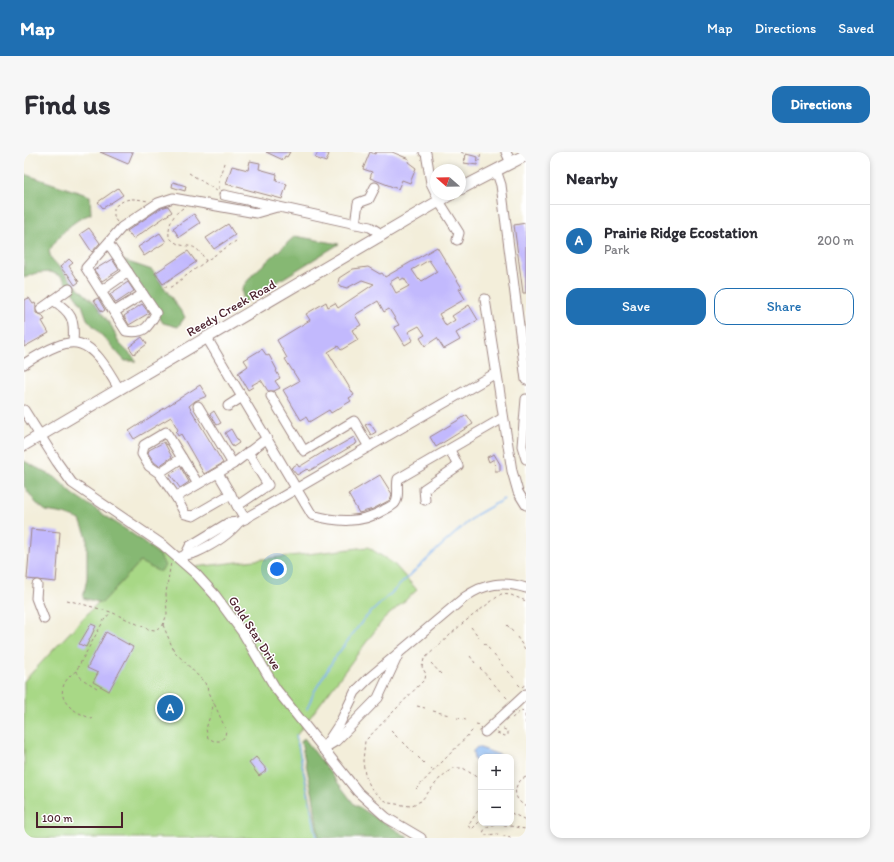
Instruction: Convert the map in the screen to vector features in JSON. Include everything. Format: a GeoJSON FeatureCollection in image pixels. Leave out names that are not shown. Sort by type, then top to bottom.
{"type":"FeatureCollection","features":[{"type":"Feature","properties":{"kind":"main road"},"geometry":{"type":"LineString","coordinates":[[466,186],[526,155]]}},
{"type":"Feature","properties":{"kind":"main road","name":"Reedy Creek Road"},"geometry":{"type":"LineString","coordinates":[[24,445],[439,201]]}},
{"type":"Feature","properties":{"kind":"street"},"geometry":{"type":"LineString","coordinates":[[424,152],[426,153],[431,183],[439,201],[459,233],[457,240]]}},
{"type":"Feature","properties":{"kind":"street"},"geometry":{"type":"LineString","coordinates":[[506,152],[511,163]]}},
{"type":"Feature","properties":{"kind":"street"},"geometry":{"type":"LineString","coordinates":[[496,170],[501,184],[526,380]]}},
{"type":"Feature","properties":{"kind":"street"},"geometry":{"type":"LineString","coordinates":[[355,224],[358,204],[369,199],[375,187]]}},
{"type":"Feature","properties":{"kind":"street"},"geometry":{"type":"LineString","coordinates":[[224,195],[370,227],[383,235]]}},
{"type":"Feature","properties":{"kind":"street"},"geometry":{"type":"LineString","coordinates":[[108,243],[156,313],[148,327],[137,332],[126,331],[86,268],[122,227],[158,203],[173,198],[256,213],[277,207]]}},
{"type":"Feature","properties":{"kind":"street"},"geometry":{"type":"LineString","coordinates":[[101,291],[128,272]]}},
{"type":"Feature","properties":{"kind":"street"},"geometry":{"type":"LineString","coordinates":[[41,309],[69,288]]}},
{"type":"Feature","properties":{"kind":"street"},"geometry":{"type":"LineString","coordinates":[[114,312],[143,294]]}},
{"type":"Feature","properties":{"kind":"street"},"geometry":{"type":"LineString","coordinates":[[53,300],[69,312],[74,321],[73,342]]}},
{"type":"Feature","properties":{"kind":"street"},"geometry":{"type":"LineString","coordinates":[[485,300],[512,471],[518,492],[526,505]]}},
{"type":"Feature","properties":{"kind":"street"},"geometry":{"type":"LineString","coordinates":[[207,338],[312,515],[323,518],[355,521],[369,518],[395,503],[398,494],[396,486],[398,479],[503,418]]}},
{"type":"Feature","properties":{"kind":"street"},"geometry":{"type":"LineString","coordinates":[[24,364],[55,346],[73,342],[84,345],[99,356],[119,389]]}},
{"type":"Feature","properties":{"kind":"street"},"geometry":{"type":"LineString","coordinates":[[179,555],[198,552],[233,530],[242,520],[496,373]]}},
{"type":"Feature","properties":{"kind":"street"},"geometry":{"type":"LineString","coordinates":[[272,396],[304,451],[354,421],[369,447]]}},
{"type":"Feature","properties":{"kind":"street"},"geometry":{"type":"LineString","coordinates":[[228,406],[242,397]]}},
{"type":"Feature","properties":{"kind":"street"},"geometry":{"type":"LineString","coordinates":[[526,399],[522,446],[526,459]]}},
{"type":"Feature","properties":{"kind":"street"},"geometry":{"type":"LineString","coordinates":[[198,406],[233,464]]}},
{"type":"Feature","properties":{"kind":"street","name":"Gold Star Drive"},"geometry":{"type":"LineString","coordinates":[[24,410],[72,483],[179,555],[201,579],[231,615],[276,689],[323,749],[369,803],[396,824],[422,838]]}},
{"type":"Feature","properties":{"kind":"street"},"geometry":{"type":"LineString","coordinates":[[198,484],[166,432],[144,445],[142,454],[149,466],[159,473],[176,497],[185,514],[193,516],[231,494]]}},
{"type":"Feature","properties":{"kind":"street"},"geometry":{"type":"LineString","coordinates":[[176,497],[233,464],[266,439]]}},
{"type":"Feature","properties":{"kind":"street"},"geometry":{"type":"LineString","coordinates":[[425,500],[424,489],[458,466],[450,450]]}},
{"type":"Feature","properties":{"kind":"street"},"geometry":{"type":"LineString","coordinates":[[237,506],[268,486],[248,452]]}},
{"type":"Feature","properties":{"kind":"street"},"geometry":{"type":"LineString","coordinates":[[159,473],[182,458]]}},
{"type":"Feature","properties":{"kind":"street"},"geometry":{"type":"LineString","coordinates":[[218,473],[231,494],[242,520]]}},
{"type":"Feature","properties":{"kind":"street"},"geometry":{"type":"LineString","coordinates":[[323,749],[340,723],[355,692],[399,652],[477,588],[489,585],[504,584],[526,588]]}},
{"type":"Feature","properties":{"kind":"street"},"geometry":{"type":"LineString","coordinates":[[37,585],[36,598],[44,619]]}},
{"type":"Feature","properties":{"kind":"street"},"geometry":{"type":"LineString","coordinates":[[323,749],[336,741],[378,698],[399,652]]}},
{"type":"Feature","properties":{"kind":"street"},"geometry":{"type":"LineString","coordinates":[[376,672],[388,676]]}},
{"type":"Feature","properties":{"kind":"street"},"geometry":{"type":"LineString","coordinates":[[485,732],[524,691]]}},
{"type":"Feature","properties":{"kind":"path"},"geometry":{"type":"LineString","coordinates":[[461,152],[466,154],[464,159]]}},
{"type":"Feature","properties":{"kind":"path"},"geometry":{"type":"LineString","coordinates":[[477,161],[479,161],[481,152]]}},
{"type":"Feature","properties":{"kind":"path"},"geometry":{"type":"LineString","coordinates":[[189,173],[219,192],[219,179],[225,160]]}},
{"type":"Feature","properties":{"kind":"path"},"geometry":{"type":"LineString","coordinates":[[122,227],[114,218],[114,207],[124,199],[136,198],[158,203]]}},
{"type":"Feature","properties":{"kind":"path"},"geometry":{"type":"LineString","coordinates":[[194,202],[181,209],[173,218],[168,228],[169,238],[181,246],[193,246],[198,248],[206,260]]}},
{"type":"Feature","properties":{"kind":"path"},"geometry":{"type":"LineString","coordinates":[[164,287],[172,287],[206,260],[239,239]]}},
{"type":"Feature","properties":{"kind":"path"},"geometry":{"type":"LineString","coordinates":[[67,600],[111,612],[148,629],[155,630],[163,624],[167,614],[166,593],[179,555]]}},
{"type":"Feature","properties":{"kind":"path"},"geometry":{"type":"LineString","coordinates":[[478,778],[463,768],[453,768],[441,777],[418,803],[410,806],[393,804],[377,795],[369,784],[363,761],[365,741],[425,679],[426,674],[422,667],[424,660],[463,623],[501,594],[511,595],[526,601]]}},
{"type":"Feature","properties":{"kind":"path"},"geometry":{"type":"LineString","coordinates":[[92,719],[71,707],[64,699],[62,686],[66,678],[76,671],[104,620],[111,612]]}},
{"type":"Feature","properties":{"kind":"path"},"geometry":{"type":"LineString","coordinates":[[163,624],[174,651],[205,682],[226,730],[225,736],[221,741],[214,741],[208,738],[206,729],[214,703]]}},
{"type":"Feature","properties":{"kind":"path"},"geometry":{"type":"LineString","coordinates":[[507,625],[512,632]]}},
{"type":"Feature","properties":{"kind":"path"},"geometry":{"type":"LineString","coordinates":[[471,627],[480,637]]}},
{"type":"Feature","properties":{"kind":"path"},"geometry":{"type":"LineString","coordinates":[[517,637],[525,649]]}},
{"type":"Feature","properties":{"kind":"path"},"geometry":{"type":"LineString","coordinates":[[484,643],[490,650]]}},
{"type":"Feature","properties":{"kind":"path"},"geometry":{"type":"LineString","coordinates":[[494,655],[503,666]]}},
{"type":"Feature","properties":{"kind":"path"},"geometry":{"type":"LineString","coordinates":[[470,656],[475,663]]}},
{"type":"Feature","properties":{"kind":"path"},"geometry":{"type":"LineString","coordinates":[[431,663],[441,674]]}},
{"type":"Feature","properties":{"kind":"path"},"geometry":{"type":"LineString","coordinates":[[480,668],[490,679]]}},
{"type":"Feature","properties":{"kind":"path"},"geometry":{"type":"LineString","coordinates":[[76,671],[82,679],[97,688]]}},
{"type":"Feature","properties":{"kind":"path"},"geometry":{"type":"LineString","coordinates":[[508,671],[514,678]]}},
{"type":"Feature","properties":{"kind":"path"},"geometry":{"type":"LineString","coordinates":[[494,684],[500,690]]}},
{"type":"Feature","properties":{"kind":"path"},"geometry":{"type":"LineString","coordinates":[[518,684],[524,691]]}},
{"type":"Feature","properties":{"kind":"path"},"geometry":{"type":"LineString","coordinates":[[524,691],[526,684]]}},
{"type":"Feature","properties":{"kind":"path"},"geometry":{"type":"LineString","coordinates":[[505,696],[511,702]]}},
{"type":"Feature","properties":{"kind":"path"},"geometry":{"type":"LineString","coordinates":[[417,706],[425,708]]}},
{"type":"Feature","properties":{"kind":"path"},"geometry":{"type":"LineString","coordinates":[[519,707],[525,713],[526,724]]}},
{"type":"Feature","properties":{"kind":"path"},"geometry":{"type":"LineString","coordinates":[[515,709],[518,712]]}},
{"type":"Feature","properties":{"kind":"path"},"geometry":{"type":"LineString","coordinates":[[507,722],[522,710]]}},
{"type":"Feature","properties":{"kind":"path"},"geometry":{"type":"LineString","coordinates":[[434,711],[448,715]]}},
{"type":"Feature","properties":{"kind":"path"},"geometry":{"type":"LineString","coordinates":[[457,718],[466,720]]}},
{"type":"Feature","properties":{"kind":"path"},"geometry":{"type":"LineString","coordinates":[[497,733],[504,736],[508,735],[508,731],[502,730],[501,727]]}},
{"type":"Feature","properties":{"kind":"path"},"geometry":{"type":"LineString","coordinates":[[416,789],[473,730]]}},
{"type":"Feature","properties":{"kind":"path"},"geometry":{"type":"LineString","coordinates":[[391,731],[398,738]]}},
{"type":"Feature","properties":{"kind":"path"},"geometry":{"type":"LineString","coordinates":[[403,742],[413,752]]}},
{"type":"Feature","properties":{"kind":"path"},"geometry":{"type":"LineString","coordinates":[[418,757],[424,763]]}},
{"type":"Feature","properties":{"kind":"path"},"geometry":{"type":"LineString","coordinates":[[430,768],[433,771]]}},
{"type":"Feature","properties":{"kind":"path"},"geometry":{"type":"LineString","coordinates":[[526,777],[519,782],[515,790],[518,801],[526,806]]}},
{"type":"Feature","properties":{"kind":"path"},"geometry":{"type":"LineString","coordinates":[[478,810],[468,824],[468,827],[475,828],[478,824]]}},
{"type":"Feature","properties":{"kind":"path"},"geometry":{"type":"LineString","coordinates":[[514,814],[526,820]]}},
{"type":"Feature","properties":{"kind":"path"},"geometry":{"type":"LineString","coordinates":[[511,838],[497,834],[486,835],[483,833],[488,826],[493,824],[526,829]]}},
{"type":"Feature","properties":{"kind":"green space"},"geometry":{"type":"Polygon","coordinates":[[[24,174],[90,196],[91,214],[72,224],[57,239],[49,251],[51,258],[74,284],[95,303],[112,327],[119,343],[137,361],[125,361],[87,319],[82,305],[62,277],[51,272],[37,273],[24,278],[24,174]]]}},
{"type":"Feature","properties":{"kind":"green space"},"geometry":{"type":"Polygon","coordinates":[[[295,236],[339,244],[243,303],[242,288],[253,274],[295,236]]]}},
{"type":"Feature","properties":{"kind":"green space"},"geometry":{"type":"Polygon","coordinates":[[[122,260],[152,270],[185,317],[178,327],[163,323],[122,260]]]}},
{"type":"Feature","properties":{"kind":"green space"},"geometry":{"type":"Polygon","coordinates":[[[24,461],[56,478],[73,494],[140,539],[160,556],[165,566],[160,572],[140,562],[102,603],[83,598],[87,578],[87,537],[80,520],[64,514],[46,511],[36,503],[24,486],[24,461]]]}},
{"type":"Feature","properties":{"kind":"green space"},"geometry":{"type":"Polygon","coordinates":[[[154,543],[186,568],[368,547],[394,564],[417,590],[383,620],[296,736],[318,832],[318,838],[24,838],[24,681],[154,543]]]}},
{"type":"Feature","properties":{"kind":"green space"},"geometry":{"type":"Polygon","coordinates":[[[304,738],[354,804],[409,838],[319,838],[313,796],[301,742],[304,738]]]}},
{"type":"Feature","properties":{"kind":"water"},"geometry":{"type":"Polygon","coordinates":[[[477,747],[496,754],[478,754],[478,763],[474,760],[473,751],[477,747]]]}},
{"type":"Feature","properties":{"kind":"building"},"geometry":{"type":"Polygon","coordinates":[[[100,152],[133,152],[128,164],[100,152]]]}},
{"type":"Feature","properties":{"kind":"building"},"geometry":{"type":"Polygon","coordinates":[[[266,152],[290,152],[283,160],[266,152]]]}},
{"type":"Feature","properties":{"kind":"building"},"geometry":{"type":"Polygon","coordinates":[[[318,152],[329,154],[326,162],[315,158],[318,152]]]}},
{"type":"Feature","properties":{"kind":"building"},"geometry":{"type":"Polygon","coordinates":[[[370,152],[375,154],[376,152],[392,152],[409,159],[408,162],[416,168],[410,183],[402,180],[398,189],[370,178],[372,172],[363,169],[370,152]]]}},
{"type":"Feature","properties":{"kind":"building"},"geometry":{"type":"Polygon","coordinates":[[[466,154],[478,157],[477,165],[464,163],[466,154]]]}},
{"type":"Feature","properties":{"kind":"building"},"geometry":{"type":"Polygon","coordinates":[[[250,161],[260,163],[259,169],[277,174],[276,181],[287,184],[282,199],[226,184],[232,166],[248,170],[250,161]]]}},
{"type":"Feature","properties":{"kind":"building"},"geometry":{"type":"Polygon","coordinates":[[[173,182],[186,186],[185,191],[172,187],[173,182]]]}},
{"type":"Feature","properties":{"kind":"building"},"geometry":{"type":"Polygon","coordinates":[[[118,188],[123,195],[103,208],[98,202],[118,188]]]}},
{"type":"Feature","properties":{"kind":"building"},"geometry":{"type":"Polygon","coordinates":[[[168,206],[172,212],[133,239],[127,231],[161,208],[168,206]]]}},
{"type":"Feature","properties":{"kind":"building"},"geometry":{"type":"Polygon","coordinates":[[[194,214],[200,223],[179,237],[173,228],[194,214]]]}},
{"type":"Feature","properties":{"kind":"building"},"geometry":{"type":"Polygon","coordinates":[[[526,223],[526,293],[523,293],[514,225],[526,223]]]}},
{"type":"Feature","properties":{"kind":"building"},"geometry":{"type":"Polygon","coordinates":[[[228,224],[235,235],[214,249],[206,238],[228,224]]]}},
{"type":"Feature","properties":{"kind":"building"},"geometry":{"type":"Polygon","coordinates":[[[89,228],[100,243],[92,252],[80,234],[89,228]]]}},
{"type":"Feature","properties":{"kind":"building"},"geometry":{"type":"Polygon","coordinates":[[[160,233],[166,242],[144,256],[138,247],[160,233]]]}},
{"type":"Feature","properties":{"kind":"building"},"geometry":{"type":"Polygon","coordinates":[[[437,247],[462,288],[459,289],[465,299],[439,314],[446,326],[455,320],[452,316],[469,305],[478,320],[456,333],[460,340],[444,349],[437,338],[425,346],[420,338],[425,335],[419,326],[408,332],[413,340],[405,345],[394,327],[399,325],[389,309],[384,312],[378,301],[355,315],[361,325],[352,330],[358,340],[341,350],[338,346],[328,352],[354,395],[349,398],[351,401],[331,413],[329,410],[309,422],[306,417],[301,420],[283,390],[299,381],[285,359],[287,358],[277,340],[310,320],[306,314],[326,302],[328,307],[335,303],[338,308],[374,284],[362,280],[347,288],[340,286],[338,283],[339,278],[353,269],[368,267],[380,274],[382,273],[385,277],[437,247]],[[429,260],[412,270],[419,280],[420,279],[422,281],[437,272],[429,260]],[[398,277],[390,282],[396,293],[409,286],[404,278],[400,280],[398,277]]]}},
{"type":"Feature","properties":{"kind":"building"},"geometry":{"type":"Polygon","coordinates":[[[188,251],[196,262],[163,284],[155,273],[188,251]]]}},
{"type":"Feature","properties":{"kind":"building"},"geometry":{"type":"Polygon","coordinates":[[[69,259],[73,263],[69,266],[79,282],[75,285],[67,273],[66,274],[60,267],[69,259]]]}},
{"type":"Feature","properties":{"kind":"building"},"geometry":{"type":"Polygon","coordinates":[[[112,259],[119,270],[102,281],[94,270],[112,259]]]}},
{"type":"Feature","properties":{"kind":"building"},"geometry":{"type":"Polygon","coordinates":[[[128,282],[134,291],[116,303],[110,294],[128,282]]]}},
{"type":"Feature","properties":{"kind":"building"},"geometry":{"type":"Polygon","coordinates":[[[29,298],[33,304],[35,303],[36,313],[42,315],[45,320],[42,321],[49,333],[24,347],[24,300],[29,298]]]}},
{"type":"Feature","properties":{"kind":"building"},"geometry":{"type":"Polygon","coordinates":[[[98,298],[105,310],[102,312],[94,300],[98,298]]]}},
{"type":"Feature","properties":{"kind":"building"},"geometry":{"type":"Polygon","coordinates":[[[142,304],[149,313],[129,325],[124,316],[142,304]]]}},
{"type":"Feature","properties":{"kind":"building"},"geometry":{"type":"Polygon","coordinates":[[[142,337],[147,344],[134,354],[129,347],[142,337]]]}},
{"type":"Feature","properties":{"kind":"building"},"geometry":{"type":"Polygon","coordinates":[[[262,349],[267,356],[269,355],[280,378],[275,381],[280,388],[274,391],[268,391],[261,380],[252,385],[253,387],[248,390],[238,373],[248,366],[244,360],[262,349]]]}},
{"type":"Feature","properties":{"kind":"building"},"geometry":{"type":"Polygon","coordinates":[[[200,385],[207,396],[195,401],[189,406],[223,463],[204,474],[181,434],[178,436],[176,432],[178,430],[171,417],[134,439],[129,431],[200,385]]]}},
{"type":"Feature","properties":{"kind":"building"},"geometry":{"type":"Polygon","coordinates":[[[214,411],[221,423],[217,425],[210,414],[214,411]]]}},
{"type":"Feature","properties":{"kind":"building"},"geometry":{"type":"Polygon","coordinates":[[[467,415],[473,424],[436,447],[430,437],[467,415]]]}},
{"type":"Feature","properties":{"kind":"building"},"geometry":{"type":"Polygon","coordinates":[[[370,423],[376,432],[371,435],[365,425],[370,423]]]}},
{"type":"Feature","properties":{"kind":"building"},"geometry":{"type":"Polygon","coordinates":[[[231,429],[239,443],[233,447],[225,433],[231,429]]]}},
{"type":"Feature","properties":{"kind":"building"},"geometry":{"type":"Polygon","coordinates":[[[354,437],[357,443],[309,471],[307,469],[297,475],[291,468],[297,464],[299,467],[328,449],[329,451],[354,437]]]}},
{"type":"Feature","properties":{"kind":"building"},"geometry":{"type":"Polygon","coordinates":[[[164,442],[172,457],[159,466],[154,462],[148,453],[149,450],[164,442]]]}},
{"type":"Feature","properties":{"kind":"building"},"geometry":{"type":"Polygon","coordinates":[[[494,454],[500,464],[500,471],[495,471],[494,459],[489,462],[487,457],[494,454]]]}},
{"type":"Feature","properties":{"kind":"building"},"geometry":{"type":"Polygon","coordinates":[[[181,468],[189,482],[180,488],[170,474],[181,468]]]}},
{"type":"Feature","properties":{"kind":"building"},"geometry":{"type":"Polygon","coordinates":[[[380,475],[392,494],[390,500],[373,509],[359,513],[348,494],[380,475]]]}},
{"type":"Feature","properties":{"kind":"building"},"geometry":{"type":"Polygon","coordinates":[[[31,529],[60,532],[56,582],[27,579],[31,529]]]}},
{"type":"Feature","properties":{"kind":"building"},"geometry":{"type":"Polygon","coordinates":[[[91,624],[96,626],[86,647],[79,644],[91,624]]]}},
{"type":"Feature","properties":{"kind":"building"},"geometry":{"type":"Polygon","coordinates":[[[106,632],[133,647],[109,691],[93,682],[98,673],[87,668],[106,632]]]}},
{"type":"Feature","properties":{"kind":"building"},"geometry":{"type":"Polygon","coordinates":[[[256,757],[267,770],[259,776],[249,763],[256,757]]]}},
{"type":"Feature","properties":{"kind":"waterway"},"geometry":{"type":"LineString","coordinates":[[307,709],[314,692],[334,659],[364,619],[476,515],[504,499]]}},
{"type":"Feature","properties":{"kind":"waterway"},"geometry":{"type":"LineString","coordinates":[[296,735],[317,838]]}},
{"type":"Feature","properties":{"kind":"place","name":"Prairie Ridge Ecostation"},"geometry":{"type":"Point","coordinates":[170,708]}}]}
